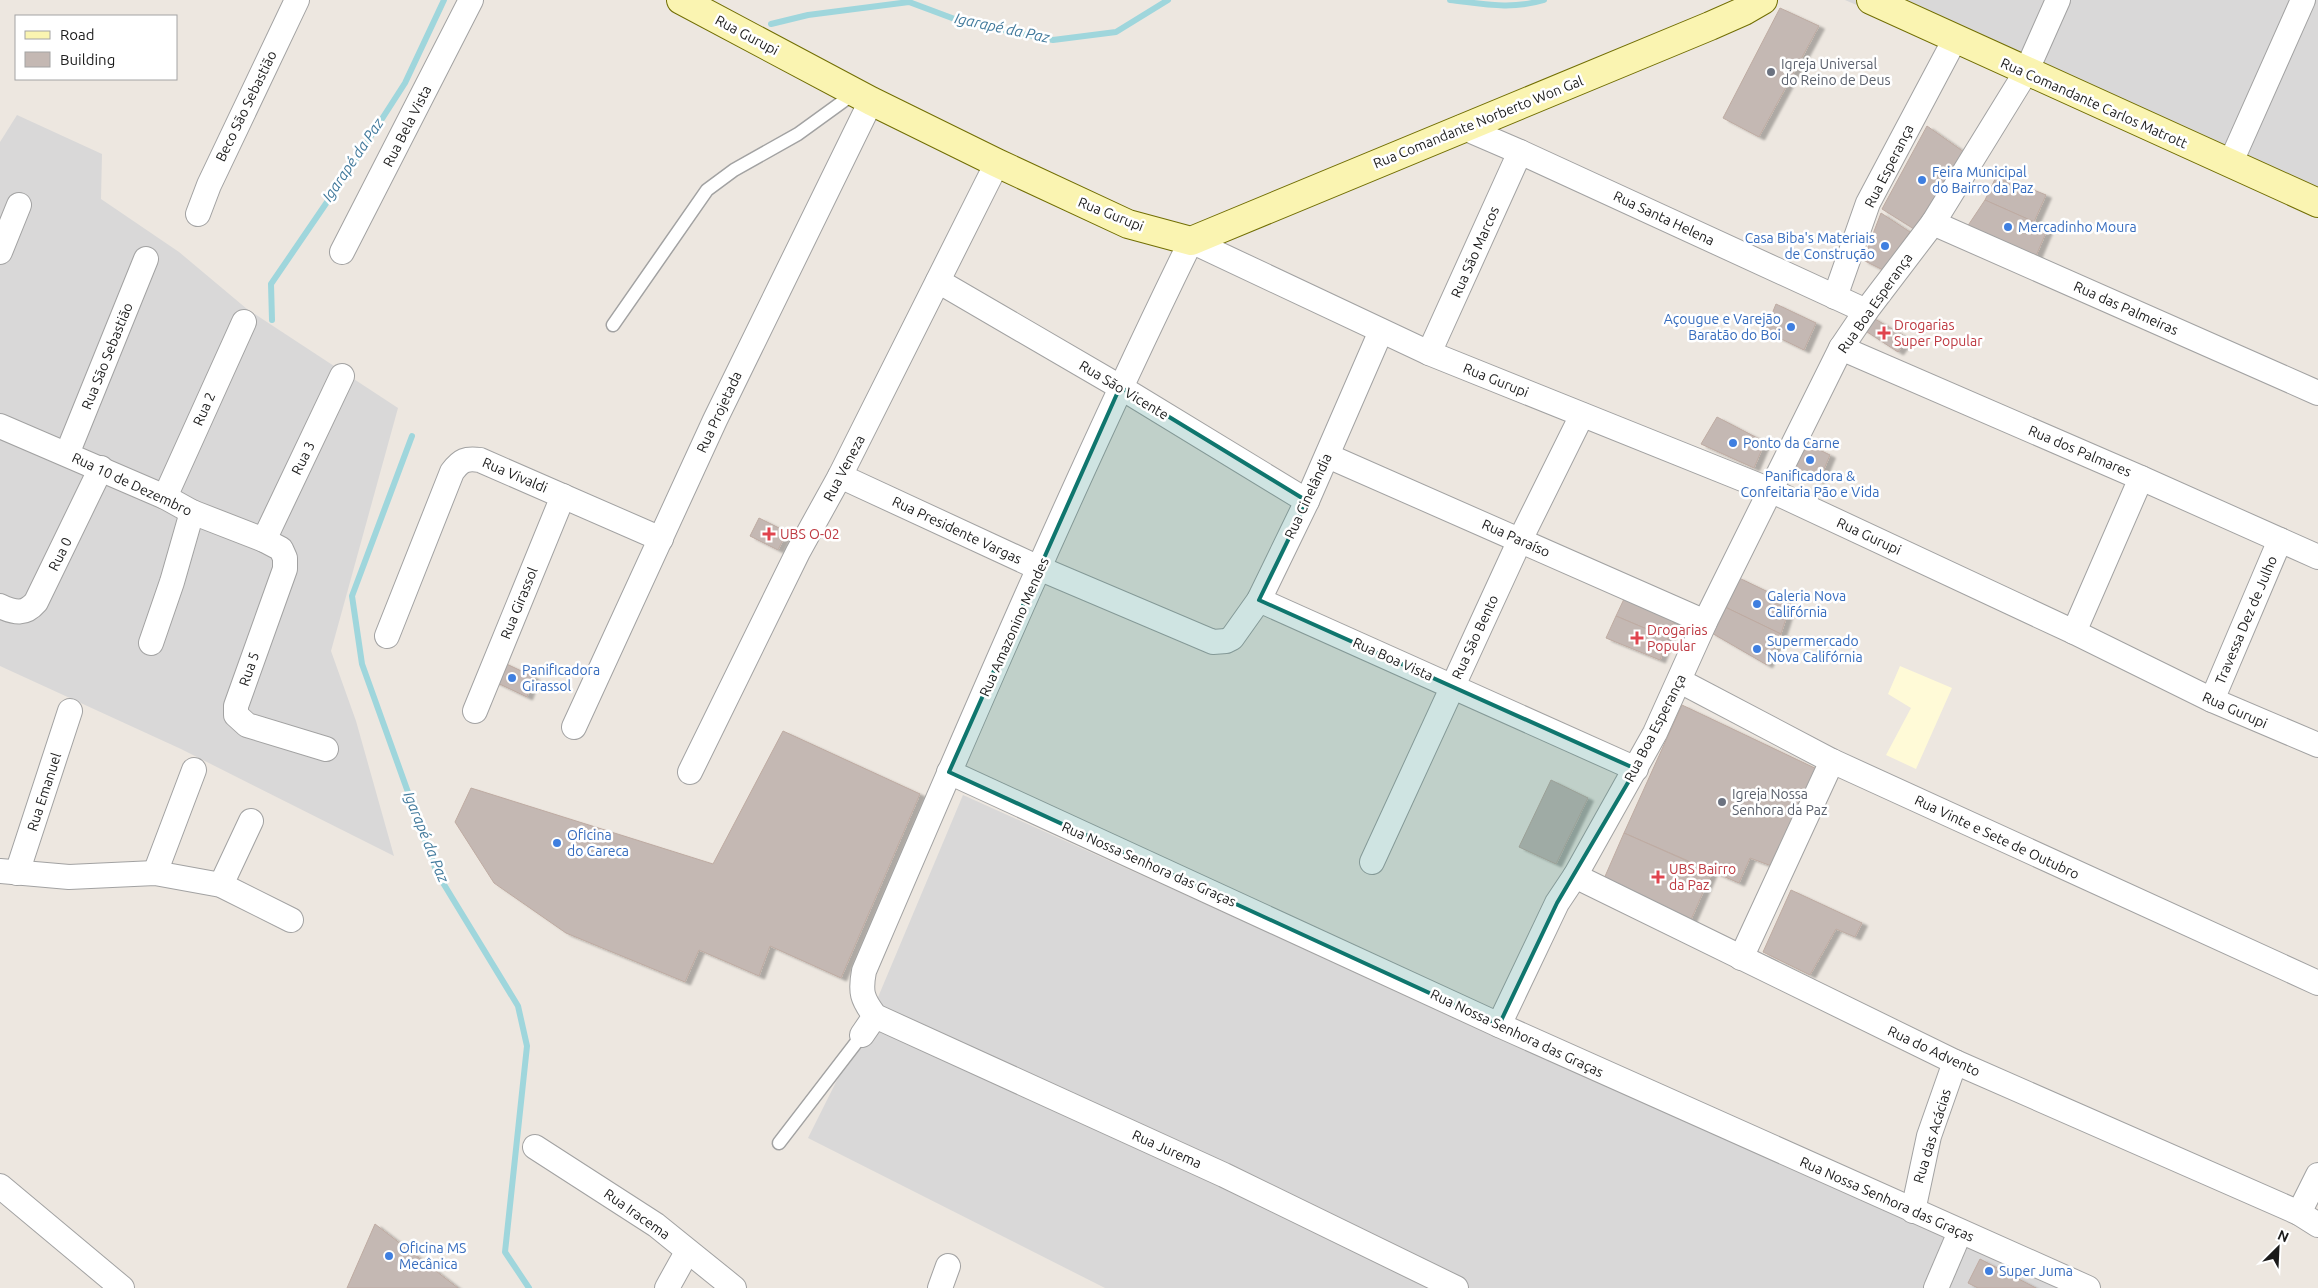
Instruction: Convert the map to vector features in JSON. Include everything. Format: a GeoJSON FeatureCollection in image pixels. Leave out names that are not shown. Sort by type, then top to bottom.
{"type":"FeatureCollection","features":[{"type":"Feature","properties":{"kind":"street","name":"Beco São Sebastião"},"geometry":{"type":"LineString","coordinates":[[198,214],[208,185],[297,0]]}},
{"type":"Feature","properties":{"kind":"street","name":"Rua Bela Vista"},"geometry":{"type":"LineString","coordinates":[[342,252],[471,0]]}},
{"type":"Feature","properties":{"kind":"street","name":"Rua Gurupi"},"geometry":{"type":"LineString","coordinates":[[681,0],[863,97],[997,163],[1128,224],[1191,241],[1430,353],[1770,490],[2074,632],[2212,700],[2318,746]]}},
{"type":"Feature","properties":{"kind":"street","name":"Rua Comandante Norberto Won Gal"},"geometry":{"type":"LineString","coordinates":[[1191,241],[1462,127],[1710,26],[1744,11],[1763,0]]}},
{"type":"Feature","properties":{"kind":"street","name":"Rua Comandante Carlos Matrott"},"geometry":{"type":"LineString","coordinates":[[1871,0],[1955,40],[2318,203]]}},
{"type":"Feature","properties":{"kind":"street","name":"Rua Boa Esperança"},"geometry":{"type":"LineString","coordinates":[[1499,1025],[1557,904],[1636,769],[1680,681],[1705,622],[1841,348],[1866,311],[1933,223],[2026,72],[2058,0]]}},
{"type":"Feature","properties":{"kind":"street"},"geometry":{"type":"LineString","coordinates":[[2230,164],[2303,0]]}},
{"type":"Feature","properties":{"kind":"street","name":"Rua Esperança"},"geometry":{"type":"LineString","coordinates":[[1835,297],[1868,203],[1955,40]]}},
{"type":"Feature","properties":{"kind":"street","name":"Rua Projetada"},"geometry":{"type":"LineString","coordinates":[[574,727],[863,97]]}},
{"type":"Feature","properties":{"kind":"street","name":"Rua Santa Helena"},"geometry":{"type":"LineString","coordinates":[[1462,127],[1866,311]]}},
{"type":"Feature","properties":{"kind":"street","name":"Rua São Marcos"},"geometry":{"type":"LineString","coordinates":[[1430,353],[1520,152]]}},
{"type":"Feature","properties":{"kind":"street","name":"Rua Veneza"},"geometry":{"type":"LineString","coordinates":[[690,772],[798,552],[840,476],[997,163]]}},
{"type":"Feature","properties":{"kind":"street"},"geometry":{"type":"LineString","coordinates":[[0,252],[19,205]]}},
{"type":"Feature","properties":{"kind":"street","name":"Rua das Palmeiras"},"geometry":{"type":"LineString","coordinates":[[1933,223],[2318,393]]}},
{"type":"Feature","properties":{"kind":"street","name":"Rua Amazonino Mendes"},"geometry":{"type":"LineString","coordinates":[[868,1025],[861,985],[864,971],[949,772],[1041,569],[1120,387],[1191,241]]}},
{"type":"Feature","properties":{"kind":"street","name":"Rua São Sebastião"},"geometry":{"type":"LineString","coordinates":[[67,454],[146,259]]}},
{"type":"Feature","properties":{"kind":"street","name":"Rua São Vicente"},"geometry":{"type":"LineString","coordinates":[[938,281],[1120,387],[1307,501]]}},
{"type":"Feature","properties":{"kind":"street","name":"Rua 2"},"geometry":{"type":"LineString","coordinates":[[165,497],[244,322]]}},
{"type":"Feature","properties":{"kind":"street","name":"Rua Cinelândia"},"geometry":{"type":"LineString","coordinates":[[1213,642],[1226,641],[1232,638],[1259,600],[1328,456],[1382,331]]}},
{"type":"Feature","properties":{"kind":"street","name":"Rua dos Palmares"},"geometry":{"type":"LineString","coordinates":[[1841,348],[2318,557]]}},
{"type":"Feature","properties":{"kind":"street","name":"Rua 3"},"geometry":{"type":"LineString","coordinates":[[264,540],[342,376]]}},
{"type":"Feature","properties":{"kind":"street","name":"Rua São Bento"},"geometry":{"type":"LineString","coordinates":[[1372,862],[1520,540],[1582,415]]}},
{"type":"Feature","properties":{"kind":"street","name":"Rua 10 de Dezembro"},"geometry":{"type":"LineString","coordinates":[[0,426],[101,468],[165,497],[192,512],[264,540]]}},
{"type":"Feature","properties":{"kind":"street","name":"Rua Paraíso"},"geometry":{"type":"LineString","coordinates":[[1328,456],[1705,622]]}},
{"type":"Feature","properties":{"kind":"street","name":"Rua Vivaldi"},"geometry":{"type":"LineString","coordinates":[[387,636],[452,472],[459,463],[467,458],[480,460],[661,539]]}},
{"type":"Feature","properties":{"kind":"street","name":"Rua 0"},"geometry":{"type":"LineString","coordinates":[[0,606],[21,613],[29,610],[36,602],[101,468]]}},
{"type":"Feature","properties":{"kind":"street","name":"Rua Presidente Vargas"},"geometry":{"type":"LineString","coordinates":[[840,476],[1041,569],[1213,642]]}},
{"type":"Feature","properties":{"kind":"street"},"geometry":{"type":"LineString","coordinates":[[2074,632],[2141,478]]}},
{"type":"Feature","properties":{"kind":"street","name":"Rua Girassol"},"geometry":{"type":"LineString","coordinates":[[475,711],[563,496]]}},
{"type":"Feature","properties":{"kind":"street"},"geometry":{"type":"LineString","coordinates":[[151,643],[192,512]]}},
{"type":"Feature","properties":{"kind":"street","name":"Rua 5"},"geometry":{"type":"LineString","coordinates":[[264,540],[281,550],[285,558],[285,569],[236,706],[236,716],[247,724],[326,749]]}},
{"type":"Feature","properties":{"kind":"street","name":"Travessa Dez de Julho"},"geometry":{"type":"LineString","coordinates":[[2212,700],[2280,540]]}},
{"type":"Feature","properties":{"kind":"street","name":"Rua Boa Vista"},"geometry":{"type":"LineString","coordinates":[[1259,600],[1636,769]]}},
{"type":"Feature","properties":{"kind":"street","name":"Rua Vinte e Sete de Outubro"},"geometry":{"type":"LineString","coordinates":[[1680,681],[1832,761],[2318,983]]}},
{"type":"Feature","properties":{"kind":"street","name":"Rua Emanuel"},"geometry":{"type":"LineString","coordinates":[[9,872],[70,711]]}},
{"type":"Feature","properties":{"kind":"street"},"geometry":{"type":"LineString","coordinates":[[1741,958],[1832,761]]}},
{"type":"Feature","properties":{"kind":"street"},"geometry":{"type":"LineString","coordinates":[[155,873],[194,770]]}},
{"type":"Feature","properties":{"kind":"street","name":"Rua Nossa Senhora das Graças"},"geometry":{"type":"LineString","coordinates":[[949,772],[1499,1025],[2088,1288]]}},
{"type":"Feature","properties":{"kind":"street"},"geometry":{"type":"LineString","coordinates":[[221,885],[251,821]]}},
{"type":"Feature","properties":{"kind":"street"},"geometry":{"type":"LineString","coordinates":[[9,872],[69,877],[155,873],[221,885],[291,920]]}},
{"type":"Feature","properties":{"kind":"street","name":"Rua do Advento"},"geometry":{"type":"LineString","coordinates":[[1575,876],[1955,1062],[2308,1219]]}},
{"type":"Feature","properties":{"kind":"street","name":"Rua Jurema"},"geometry":{"type":"LineString","coordinates":[[868,1025],[1224,1175],[1456,1288]]}},
{"type":"Feature","properties":{"kind":"street","name":"Rua das Acácias"},"geometry":{"type":"LineString","coordinates":[[1912,1211],[1929,1136],[1955,1062]]}},
{"type":"Feature","properties":{"kind":"street","name":"Rua Iracema"},"geometry":{"type":"LineString","coordinates":[[535,1147],[656,1225],[687,1252],[734,1288]]}},
{"type":"Feature","properties":{"kind":"street"},"geometry":{"type":"LineString","coordinates":[[2308,1219],[2318,1175]]}},
{"type":"Feature","properties":{"kind":"street"},"geometry":{"type":"LineString","coordinates":[[0,1186],[122,1288]]}},
{"type":"Feature","properties":{"kind":"street"},"geometry":{"type":"LineString","coordinates":[[1936,1288],[1960,1232]]}},
{"type":"Feature","properties":{"kind":"street"},"geometry":{"type":"LineString","coordinates":[[667,1288],[687,1252]]}},
{"type":"Feature","properties":{"kind":"street"},"geometry":{"type":"LineString","coordinates":[[940,1288],[948,1266]]}},
{"type":"Feature","properties":{"kind":"lane"},"geometry":{"type":"LineString","coordinates":[[613,325],[707,190],[734,170],[863,97]]}},
{"type":"Feature","properties":{"kind":"lane"},"geometry":{"type":"LineString","coordinates":[[779,1143],[868,1025]]}},
{"type":"Feature","properties":{"kind":"highlighted area"},"geometry":{"type":"Polygon","coordinates":[[[1120,387],[1307,501],[1259,600],[1636,769],[1557,903],[1499,1025],[949,772],[1120,387]]]}},
{"type":"Feature","properties":{"kind":"shaded area"},"geometry":{"type":"Polygon","coordinates":[[[1845,0],[2318,0],[2318,204],[1845,0]]]}},
{"type":"Feature","properties":{"kind":"shaded area"},"geometry":{"type":"Polygon","coordinates":[[[17,115],[102,154],[101,199],[179,252],[247,309],[398,408],[331,651],[356,721],[394,856],[181,749],[0,666],[0,142],[17,115]]]}},
{"type":"Feature","properties":{"kind":"shaded area"},"geometry":{"type":"Polygon","coordinates":[[[1900,666],[1952,688],[1916,769],[1886,755],[1911,708],[1888,694],[1900,666]]]}},
{"type":"Feature","properties":{"kind":"shaded area"},"geometry":{"type":"Polygon","coordinates":[[[963,795],[2059,1288],[1105,1288],[808,1138],[876,1002],[963,795]]]}},
{"type":"Feature","properties":{"kind":"building","name":"Igreja Universal do Reino de Deus"},"geometry":{"type":"Polygon","coordinates":[[[1780,8],[1819,26],[1759,137],[1723,118],[1780,8]]]}},
{"type":"Feature","properties":{"kind":"building","name":"Feira Municipal do Bairro da Paz"},"geometry":{"type":"Polygon","coordinates":[[[1927,126],[1964,152],[1914,229],[1882,209],[1927,126]]]}},
{"type":"Feature","properties":{"kind":"building"},"geometry":{"type":"Polygon","coordinates":[[[1997,175],[2046,195],[2034,222],[1985,200],[1997,175]]]}},
{"type":"Feature","properties":{"kind":"building","name":"Mercadinho Moura"},"geometry":{"type":"Polygon","coordinates":[[[1985,200],[2048,228],[2036,256],[1967,227],[1985,200]]]}},
{"type":"Feature","properties":{"kind":"building","name":"Casa Biba's Materiais de Construção"},"geometry":{"type":"Polygon","coordinates":[[[1881,213],[1910,232],[1883,270],[1863,260],[1881,213]]]}},
{"type":"Feature","properties":{"kind":"building","name":"Açougue e Varejão Baratão do Boi"},"geometry":{"type":"Polygon","coordinates":[[[1776,304],[1816,323],[1804,350],[1765,331],[1776,304]]]}},
{"type":"Feature","properties":{"kind":"building","name":"Drogarias Super Popular"},"geometry":{"type":"Polygon","coordinates":[[[1868,315],[1908,338],[1898,352],[1861,328],[1868,315]]]}},
{"type":"Feature","properties":{"kind":"building","name":"Ponto da Carne"},"geometry":{"type":"Polygon","coordinates":[[[1717,417],[1765,442],[1754,468],[1701,444],[1717,417]]]}},
{"type":"Feature","properties":{"kind":"building","name":"Panificadora & Confeitaria Pão e Vida"},"geometry":{"type":"Polygon","coordinates":[[[1801,441],[1830,455],[1819,481],[1789,465],[1801,441]]]}},
{"type":"Feature","properties":{"kind":"building","name":"UBS O-02"},"geometry":{"type":"Polygon","coordinates":[[[759,518],[787,532],[778,550],[750,536],[759,518]]]}},
{"type":"Feature","properties":{"kind":"building","name":"Galeria Nova Califórnia"},"geometry":{"type":"Polygon","coordinates":[[[1737,577],[1791,603],[1781,634],[1723,606],[1737,577]]]}},
{"type":"Feature","properties":{"kind":"building"},"geometry":{"type":"Polygon","coordinates":[[[1624,599],[1674,621],[1668,638],[1616,616],[1624,599]]]}},
{"type":"Feature","properties":{"kind":"building","name":"Supermercado Nova Califórnia"},"geometry":{"type":"Polygon","coordinates":[[[1723,606],[1781,634],[1767,665],[1710,632],[1723,606]]]}},
{"type":"Feature","properties":{"kind":"building","name":"Drogarias Popular"},"geometry":{"type":"Polygon","coordinates":[[[1616,616],[1668,638],[1660,660],[1606,638],[1616,616]]]}},
{"type":"Feature","properties":{"kind":"building","name":"Panificadora Girassol"},"geometry":{"type":"Polygon","coordinates":[[[498,660],[534,677],[527,697],[489,679],[498,660]]]}},
{"type":"Feature","properties":{"kind":"building","name":"Igreja Nossa Senhora da Paz"},"geometry":{"type":"Polygon","coordinates":[[[1682,705],[1821,771],[1777,868],[1750,858],[1739,883],[1624,833],[1682,705]]]}},
{"type":"Feature","properties":{"kind":"building","name":"Oficina do Careca"},"geometry":{"type":"Polygon","coordinates":[[[783,731],[920,794],[841,978],[770,946],[759,976],[699,950],[685,982],[566,933],[494,883],[455,822],[471,788],[713,864],[783,731]]]}},
{"type":"Feature","properties":{"kind":"building"},"geometry":{"type":"Polygon","coordinates":[[[1551,780],[1588,798],[1556,864],[1519,847],[1551,780]]]}},
{"type":"Feature","properties":{"kind":"building","name":"UBS Bairro da Paz"},"geometry":{"type":"Polygon","coordinates":[[[1624,833],[1712,872],[1690,922],[1603,881],[1624,833]]]}},
{"type":"Feature","properties":{"kind":"building"},"geometry":{"type":"Polygon","coordinates":[[[1791,890],[1862,923],[1855,937],[1836,929],[1810,975],[1763,952],[1791,890]]]}},
{"type":"Feature","properties":{"kind":"building","name":"Oficina MS Mecânica"},"geometry":{"type":"Polygon","coordinates":[[[375,1224],[458,1288],[347,1288],[375,1224]]]}},
{"type":"Feature","properties":{"kind":"building","name":"Super Juma"},"geometry":{"type":"Polygon","coordinates":[[[1980,1259],[2036,1288],[1978,1288],[1968,1283],[1980,1259]]]}},
{"type":"Feature","properties":{"kind":"waterway","name":"Igarapé da Paz"},"geometry":{"type":"LineString","coordinates":[[272,320],[271,284],[353,164],[405,83],[444,0]]}},
{"type":"Feature","properties":{"kind":"waterway","name":"Igarapé da Paz"},"geometry":{"type":"LineString","coordinates":[[771,24],[808,15],[909,2],[960,21],[1053,40],[1116,32],[1168,0]]}},
{"type":"Feature","properties":{"kind":"waterway","name":"Igarapé da Paz"},"geometry":{"type":"LineString","coordinates":[[1450,0],[1509,5],[1520,5],[1544,0]]}},
{"type":"Feature","properties":{"kind":"waterway","name":"Igarapé da Paz"},"geometry":{"type":"LineString","coordinates":[[412,436],[352,596],[362,664],[437,873],[518,1006],[527,1046],[505,1252],[529,1288]]}},
{"type":"Feature","properties":{"kind":"place","name":"Igreja Universal do Reino de Deus"},"geometry":{"type":"Point","coordinates":[1771,72]}},
{"type":"Feature","properties":{"kind":"place","name":"Feira Municipal do Bairro da Paz"},"geometry":{"type":"Point","coordinates":[1922,180]}},
{"type":"Feature","properties":{"kind":"place","name":"Mercadinho Moura"},"geometry":{"type":"Point","coordinates":[2008,227]}},
{"type":"Feature","properties":{"kind":"place","name":"Casa Biba's Materiais de Construção"},"geometry":{"type":"Point","coordinates":[1885,246]}},
{"type":"Feature","properties":{"kind":"place","name":"Açougue e Varejão Baratão do Boi"},"geometry":{"type":"Point","coordinates":[1791,327]}},
{"type":"Feature","properties":{"kind":"place","name":"Drogarias Super Popular"},"geometry":{"type":"Point","coordinates":[1884,333]}},
{"type":"Feature","properties":{"kind":"place","name":"Ponto da Carne"},"geometry":{"type":"Point","coordinates":[1733,443]}},
{"type":"Feature","properties":{"kind":"place","name":"Panificadora & Confeitaria Pão e Vida"},"geometry":{"type":"Point","coordinates":[1810,460]}},
{"type":"Feature","properties":{"kind":"place","name":"UBS O-02"},"geometry":{"type":"Point","coordinates":[769,534]}},
{"type":"Feature","properties":{"kind":"place","name":"Galeria Nova Califórnia"},"geometry":{"type":"Point","coordinates":[1757,604]}},
{"type":"Feature","properties":{"kind":"place","name":"Drogarias Popular"},"geometry":{"type":"Point","coordinates":[1637,638]}},
{"type":"Feature","properties":{"kind":"place","name":"Supermercado Nova Califórnia"},"geometry":{"type":"Point","coordinates":[1757,649]}},
{"type":"Feature","properties":{"kind":"place","name":"Panificadora Girassol"},"geometry":{"type":"Point","coordinates":[512,678]}},
{"type":"Feature","properties":{"kind":"place","name":"Igreja Nossa Senhora da Paz"},"geometry":{"type":"Point","coordinates":[1722,802]}},
{"type":"Feature","properties":{"kind":"place","name":"Oficina do Careca"},"geometry":{"type":"Point","coordinates":[557,843]}},
{"type":"Feature","properties":{"kind":"place","name":"UBS Bairro da Paz"},"geometry":{"type":"Point","coordinates":[1658,877]}},
{"type":"Feature","properties":{"kind":"place","name":"Oficina MS Mecânica"},"geometry":{"type":"Point","coordinates":[389,1256]}},
{"type":"Feature","properties":{"kind":"place","name":"Super Juma"},"geometry":{"type":"Point","coordinates":[1989,1271]}}]}
